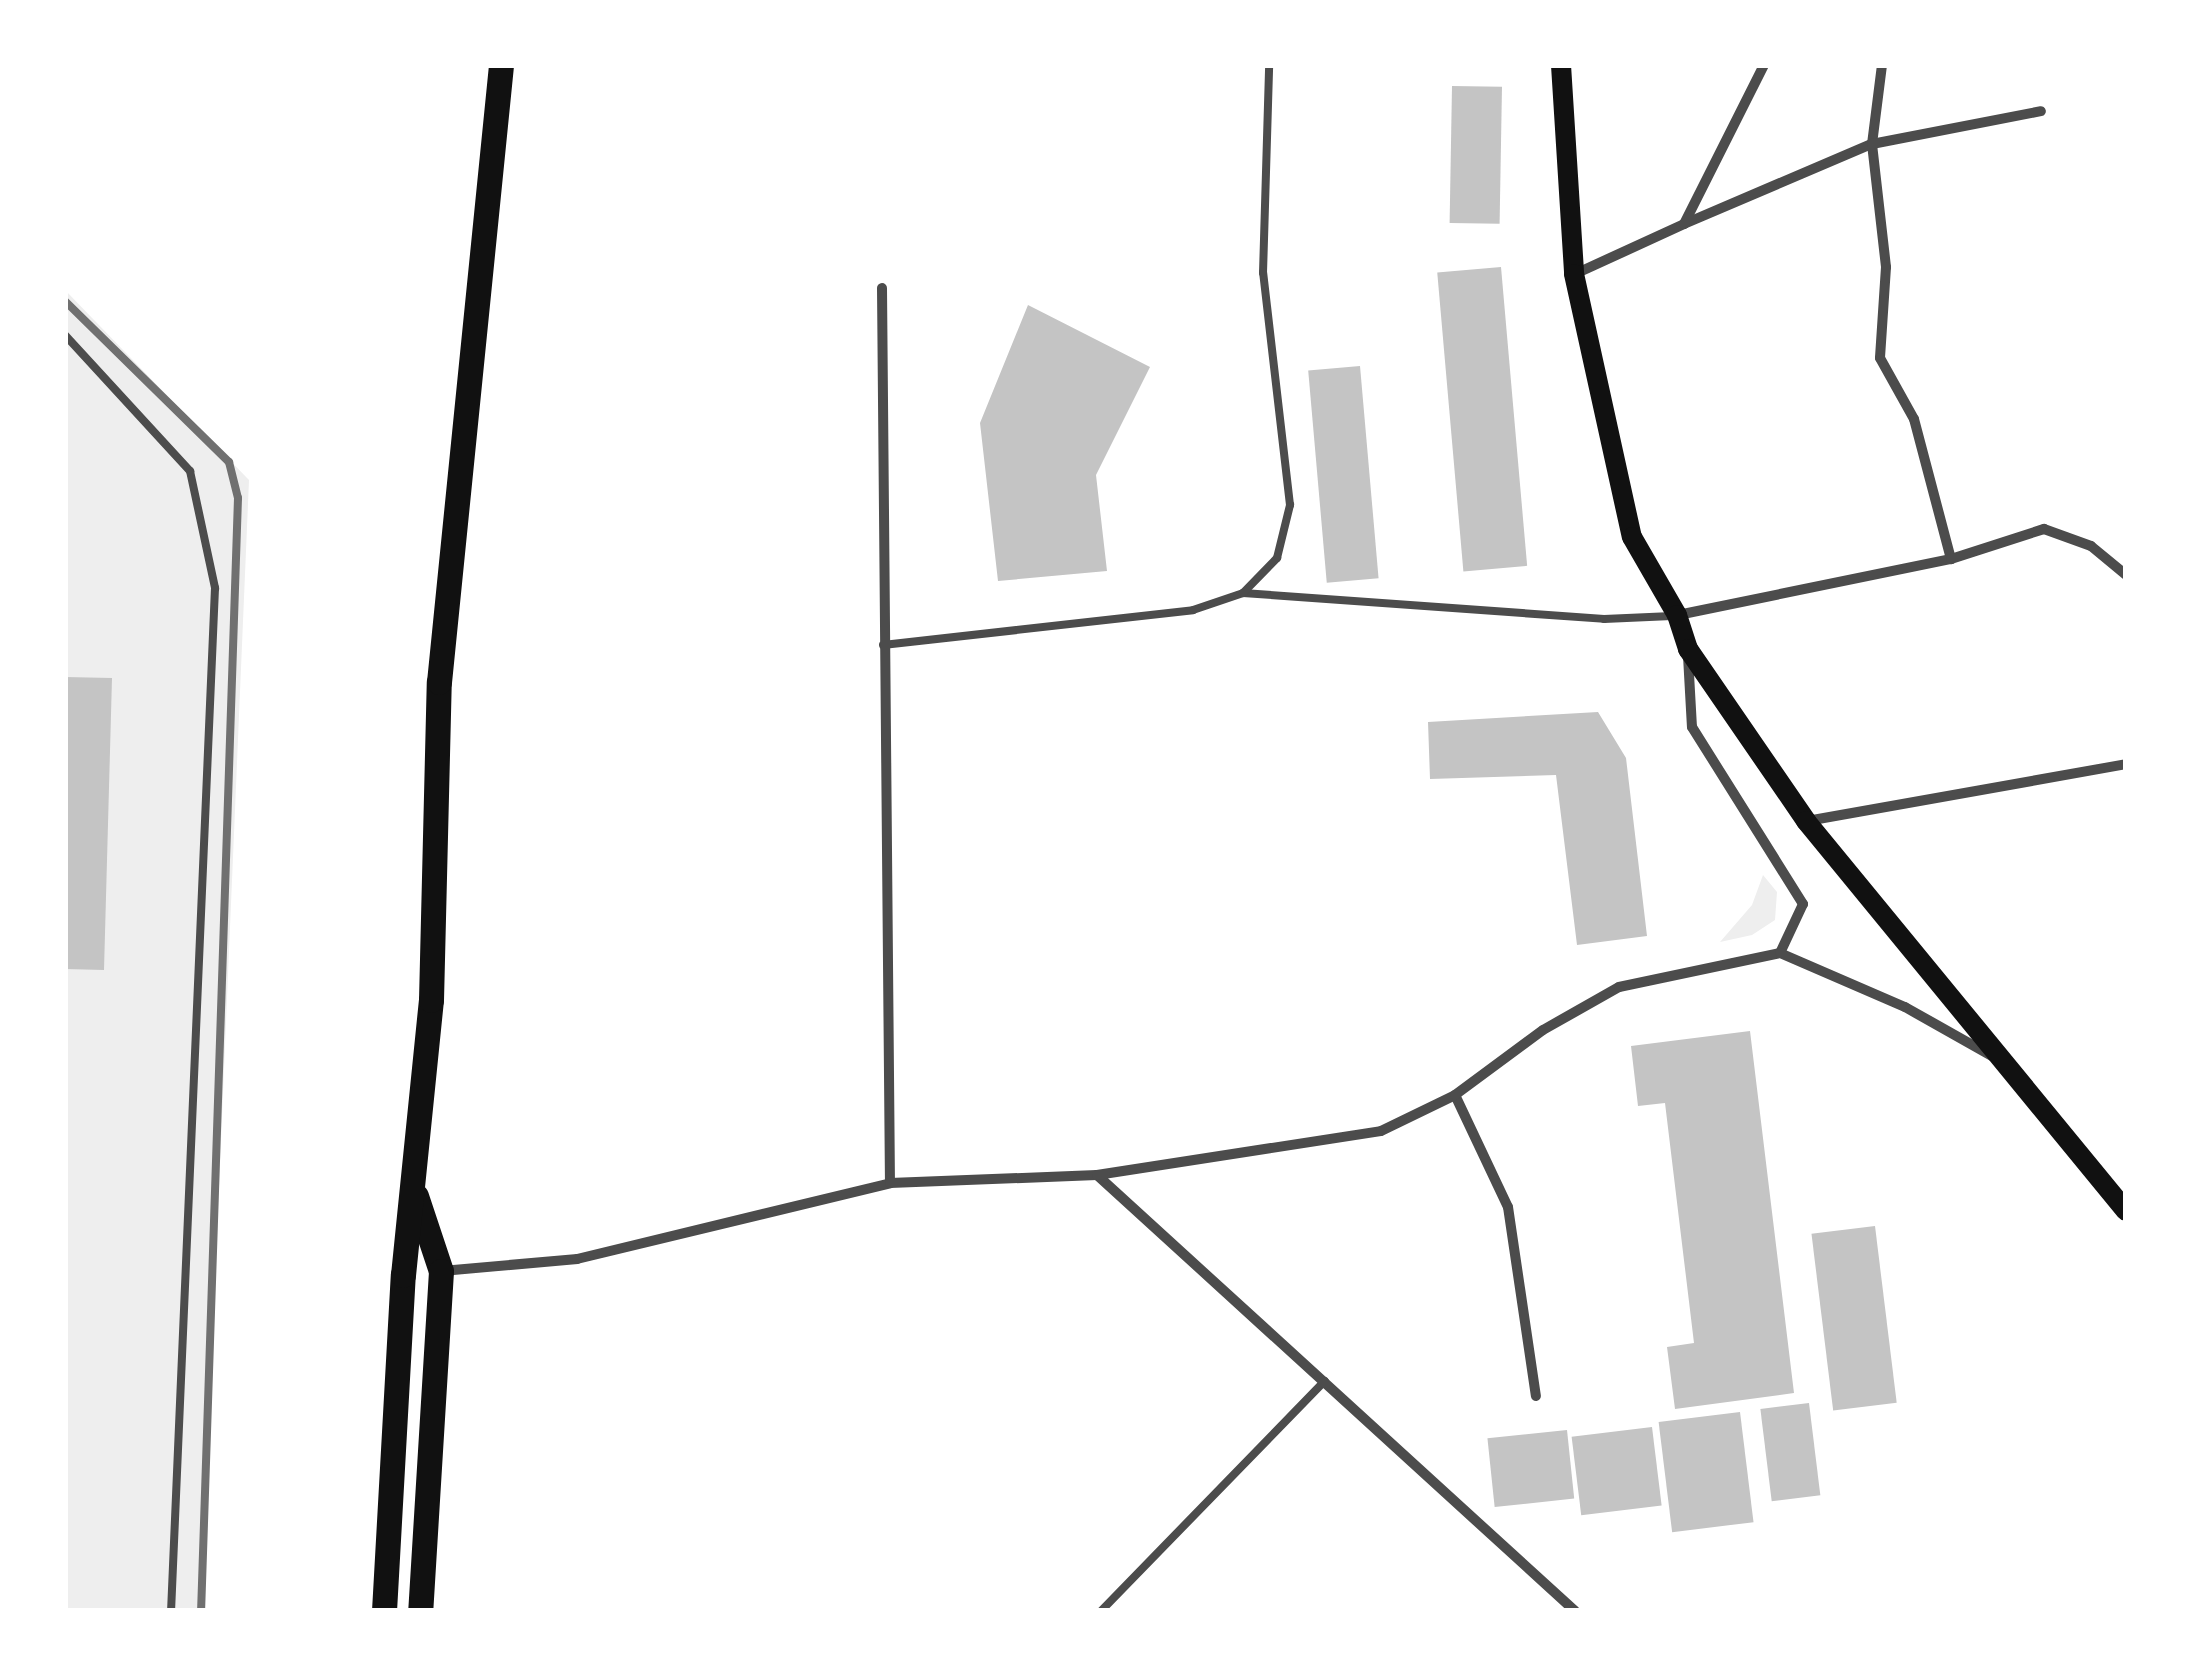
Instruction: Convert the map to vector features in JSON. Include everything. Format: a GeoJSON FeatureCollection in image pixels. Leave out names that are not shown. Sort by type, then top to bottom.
{"type":"FeatureCollection","features":[{"type":"Feature","properties":{"kind":"main road"},"geometry":{"type":"LineString","coordinates":[[384,1611],[413,1186],[431,1000],[438,682],[501,65]]}},
{"type":"Feature","properties":{"kind":"main road"},"geometry":{"type":"LineString","coordinates":[[1561,65],[1574,274],[1632,537],[1677,616],[1688,649],[1806,822],[1994,1058],[2126,1210]]}},
{"type":"Feature","properties":{"kind":"main road"},"geometry":{"type":"LineString","coordinates":[[413,1186],[440,1271],[420,1611]]}},
{"type":"Feature","properties":{"kind":"street"},"geometry":{"type":"LineString","coordinates":[[1684,224],[1764,65]]}},
{"type":"Feature","properties":{"kind":"street"},"geometry":{"type":"LineString","coordinates":[[1882,65],[1872,144],[1886,267],[1880,358],[1914,419],[1952,559]]}},
{"type":"Feature","properties":{"kind":"street"},"geometry":{"type":"LineString","coordinates":[[1574,274],[1872,144],[2041,111]]}},
{"type":"Feature","properties":{"kind":"street"},"geometry":{"type":"LineString","coordinates":[[882,288],[890,1182]]}},
{"type":"Feature","properties":{"kind":"street"},"geometry":{"type":"LineString","coordinates":[[1677,616],[1952,559],[2044,529],[2090,546],[2126,575]]}},
{"type":"Feature","properties":{"kind":"street"},"geometry":{"type":"LineString","coordinates":[[1688,649],[1692,727],[1803,904],[1780,953]]}},
{"type":"Feature","properties":{"kind":"street"},"geometry":{"type":"LineString","coordinates":[[1806,822],[2126,764]]}},
{"type":"Feature","properties":{"kind":"street"},"geometry":{"type":"LineString","coordinates":[[440,1271],[576,1259],[890,1182],[1097,1175],[1381,1131],[1455,1095],[1544,1030],[1618,987],[1780,953],[1905,1007],[1994,1058]]}},
{"type":"Feature","properties":{"kind":"street"},"geometry":{"type":"LineString","coordinates":[[1455,1095],[1508,1206],[1536,1396]]}},
{"type":"Feature","properties":{"kind":"street"},"geometry":{"type":"LineString","coordinates":[[1097,1175],[1576,1611]]}},
{"type":"Feature","properties":{"kind":"lane"},"geometry":{"type":"LineString","coordinates":[[1243,593],[1277,558],[1290,505],[1263,273],[1270,65]]}},
{"type":"Feature","properties":{"kind":"lane"},"geometry":{"type":"LineString","coordinates":[[65,336],[190,471],[215,588],[172,1611]]}},
{"type":"Feature","properties":{"kind":"lane"},"geometry":{"type":"LineString","coordinates":[[883,645],[1193,610],[1243,593],[1604,618],[1677,616]]}},
{"type":"Feature","properties":{"kind":"lane"},"geometry":{"type":"LineString","coordinates":[[1101,1611],[1326,1381]]}},
{"type":"Feature","properties":{"kind":"shaded area"},"geometry":{"type":"Polygon","coordinates":[[[65,290],[249,480],[201,1611],[65,1611],[65,290]]]}},
{"type":"Feature","properties":{"kind":"shaded area"},"geometry":{"type":"Polygon","coordinates":[[[1763,875],[1777,892],[1775,920],[1752,935],[1720,942],[1752,905],[1763,875]]]}},
{"type":"Feature","properties":{"kind":"building"},"geometry":{"type":"Polygon","coordinates":[[[1452,86],[1502,87],[1500,224],[1450,223],[1452,86]]]}},
{"type":"Feature","properties":{"kind":"building"},"geometry":{"type":"Polygon","coordinates":[[[1501,267],[1527,566],[1463,571],[1437,273],[1501,267]]]}},
{"type":"Feature","properties":{"kind":"building"},"geometry":{"type":"Polygon","coordinates":[[[1028,305],[1150,367],[1096,475],[1107,571],[998,581],[980,423],[1028,305]]]}},
{"type":"Feature","properties":{"kind":"building"},"geometry":{"type":"Polygon","coordinates":[[[1360,366],[1379,578],[1327,583],[1308,371],[1360,366]]]}},
{"type":"Feature","properties":{"kind":"building"},"geometry":{"type":"Polygon","coordinates":[[[65,677],[112,678],[104,970],[65,969],[65,677]]]}},
{"type":"Feature","properties":{"kind":"building"},"geometry":{"type":"Polygon","coordinates":[[[1598,712],[1626,758],[1647,936],[1577,945],[1556,775],[1430,779],[1428,722],[1598,712]]]}},
{"type":"Feature","properties":{"kind":"building"},"geometry":{"type":"Polygon","coordinates":[[[1750,1031],[1794,1393],[1675,1409],[1667,1347],[1694,1343],[1665,1103],[1638,1106],[1631,1046],[1750,1031]]]}},
{"type":"Feature","properties":{"kind":"building"},"geometry":{"type":"Polygon","coordinates":[[[1875,1226],[1897,1403],[1833,1410],[1811,1234],[1875,1226]]]}},
{"type":"Feature","properties":{"kind":"building"},"geometry":{"type":"Polygon","coordinates":[[[1809,1403],[1820,1495],[1772,1501],[1760,1409],[1809,1403]]]}},
{"type":"Feature","properties":{"kind":"building"},"geometry":{"type":"Polygon","coordinates":[[[1740,1412],[1754,1522],[1672,1532],[1659,1422],[1740,1412]]]}},
{"type":"Feature","properties":{"kind":"building"},"geometry":{"type":"Polygon","coordinates":[[[1652,1427],[1662,1505],[1581,1515],[1572,1437],[1652,1427]]]}},
{"type":"Feature","properties":{"kind":"building"},"geometry":{"type":"Polygon","coordinates":[[[1567,1430],[1574,1499],[1495,1507],[1487,1438],[1567,1430]]]}},
{"type":"Feature","properties":{"kind":"railway"},"geometry":{"type":"LineString","coordinates":[[65,301],[229,462],[238,498],[201,1611]]}}]}
